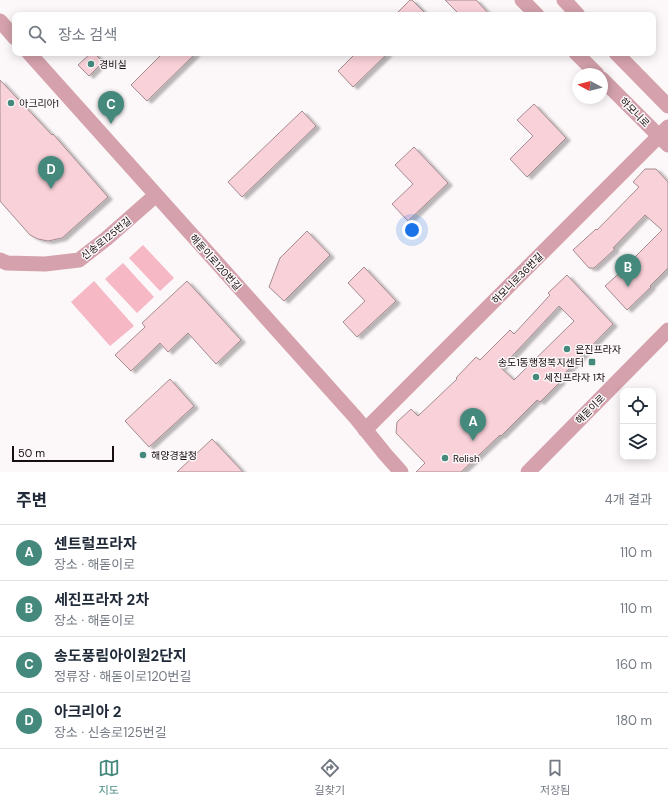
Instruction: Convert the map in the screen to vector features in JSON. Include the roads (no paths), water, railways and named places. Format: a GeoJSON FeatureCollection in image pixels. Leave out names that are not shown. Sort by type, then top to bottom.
{"type":"FeatureCollection","features":[{"type":"Feature","properties":{"kind":"street"},"geometry":{"type":"LineString","coordinates":[[522,0],[534,12]]}},
{"type":"Feature","properties":{"kind":"street"},"geometry":{"type":"LineString","coordinates":[[564,0],[575,12]]}},
{"type":"Feature","properties":{"kind":"street"},"geometry":{"type":"LineString","coordinates":[[0,21],[12,35]]}},
{"type":"Feature","properties":{"kind":"street","name":"해돋이로120번길"},"geometry":{"type":"LineString","coordinates":[[32,56],[350,412],[401,472]]}},
{"type":"Feature","properties":{"kind":"street"},"geometry":{"type":"LineString","coordinates":[[579,56],[591,68]]}},
{"type":"Feature","properties":{"kind":"street"},"geometry":{"type":"LineString","coordinates":[[619,56],[668,106]]}},
{"type":"Feature","properties":{"kind":"street","name":"하모니로"},"geometry":{"type":"LineString","coordinates":[[608,84],[665,136]]}},
{"type":"Feature","properties":{"kind":"street","name":"하모니로36번길"},"geometry":{"type":"LineString","coordinates":[[365,430],[665,136]]}},
{"type":"Feature","properties":{"kind":"street","name":"신송로125번길"},"geometry":{"type":"LineString","coordinates":[[0,260],[8,263],[45,264],[79,260],[106,239],[156,195]]}},
{"type":"Feature","properties":{"kind":"street","name":"해돋이로"},"geometry":{"type":"LineString","coordinates":[[528,472],[668,330]]}},
{"type":"Feature","properties":{"kind":"place","name":"경비실"},"geometry":{"type":"Point","coordinates":[91,64]}},
{"type":"Feature","properties":{"kind":"place","name":"아크리아1"},"geometry":{"type":"Point","coordinates":[11,103]}},
{"type":"Feature","properties":{"kind":"place","name":"송도풍림아이원2단지"},"geometry":{"type":"Point","coordinates":[111,124]}},
{"type":"Feature","properties":{"kind":"place","name":"아크리아 2"},"geometry":{"type":"Point","coordinates":[51,189]}},
{"type":"Feature","properties":{"kind":"place","name":"세진프라자 2차"},"geometry":{"type":"Point","coordinates":[628,287]}},
{"type":"Feature","properties":{"kind":"place","name":"은진프라자"},"geometry":{"type":"Point","coordinates":[567,349]}},
{"type":"Feature","properties":{"kind":"place","name":"송도1동행정복지센터"},"geometry":{"type":"Point","coordinates":[592,362]}},
{"type":"Feature","properties":{"kind":"place","name":"세진프라자 1차"},"geometry":{"type":"Point","coordinates":[536,377]}},
{"type":"Feature","properties":{"kind":"place","name":"센트럴프라자"},"geometry":{"type":"Point","coordinates":[473,441]}},
{"type":"Feature","properties":{"kind":"place","name":"해양경찰청"},"geometry":{"type":"Point","coordinates":[143,455]}},
{"type":"Feature","properties":{"kind":"place","name":"Relish"},"geometry":{"type":"Point","coordinates":[445,458]}}]}
